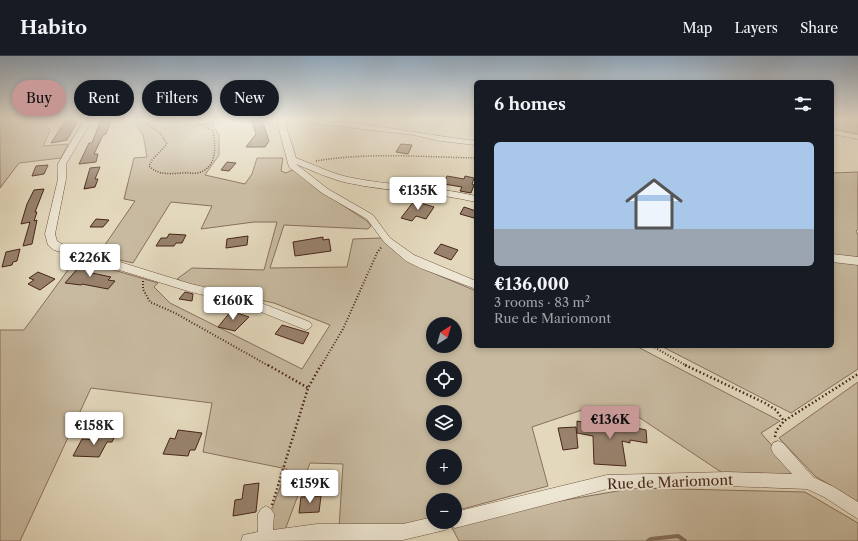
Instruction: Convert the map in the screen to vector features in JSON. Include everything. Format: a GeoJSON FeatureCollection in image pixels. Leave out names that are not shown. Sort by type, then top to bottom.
{"type":"FeatureCollection","features":[{"type":"Feature","properties":{"kind":"street"},"geometry":{"type":"LineString","coordinates":[[75,143],[62,164],[62,179],[50,234],[52,243],[58,247],[191,288],[243,300],[306,324]]}},
{"type":"Feature","properties":{"kind":"street"},"geometry":{"type":"LineString","coordinates":[[287,143],[292,159],[292,165],[325,191],[370,217],[387,240],[410,258],[474,284]]}},
{"type":"Feature","properties":{"kind":"street"},"geometry":{"type":"LineString","coordinates":[[292,159],[349,180],[434,190],[474,199]]}},
{"type":"Feature","properties":{"kind":"street"},"geometry":{"type":"LineString","coordinates":[[834,258],[858,261]]}},
{"type":"Feature","properties":{"kind":"street"},"geometry":{"type":"LineString","coordinates":[[778,448],[808,482]]}},
{"type":"Feature","properties":{"kind":"street","name":"Rue de Mariomont"},"geometry":{"type":"LineString","coordinates":[[462,518],[607,482],[727,480],[808,482],[829,492],[858,511]]}},
{"type":"Feature","properties":{"kind":"street"},"geometry":{"type":"LineString","coordinates":[[266,514],[257,540],[317,532],[403,532],[426,527]]}},
{"type":"Feature","properties":{"kind":"path"},"geometry":{"type":"LineString","coordinates":[[166,143],[164,149],[150,162],[149,166],[160,174],[194,173],[203,171],[208,168],[214,159],[215,143]]}},
{"type":"Feature","properties":{"kind":"path"},"geometry":{"type":"LineString","coordinates":[[305,164],[329,159],[378,156],[474,158]]}},
{"type":"Feature","properties":{"kind":"path"},"geometry":{"type":"LineString","coordinates":[[266,514],[272,506],[308,388],[343,329],[377,253],[387,240]]}},
{"type":"Feature","properties":{"kind":"path"},"geometry":{"type":"LineString","coordinates":[[143,273],[143,289],[150,302],[175,313],[308,388]]}},
{"type":"Feature","properties":{"kind":"path"},"geometry":{"type":"LineString","coordinates":[[655,348],[693,370],[765,403],[776,410],[784,421]]}},
{"type":"Feature","properties":{"kind":"path"},"geometry":{"type":"LineString","coordinates":[[778,448],[775,441],[776,431],[784,421],[858,374]]}},
{"type":"Feature","properties":{"kind":"shaded area"},"geometry":{"type":"Polygon","coordinates":[[[0,143],[45,143],[43,146],[68,144],[61,158],[19,163],[0,188],[0,143]]]}},
{"type":"Feature","properties":{"kind":"shaded area"},"geometry":{"type":"Polygon","coordinates":[[[145,143],[219,143],[219,155],[205,175],[245,184],[252,174],[257,158],[283,158],[281,171],[286,173],[294,169],[321,191],[367,221],[371,226],[368,229],[284,225],[270,268],[347,267],[353,239],[381,238],[398,253],[426,270],[474,290],[474,348],[640,348],[780,421],[761,433],[797,474],[724,474],[634,414],[591,407],[532,427],[548,486],[462,509],[462,493],[426,493],[426,519],[406,525],[339,528],[343,464],[310,463],[285,530],[263,532],[287,469],[203,452],[212,403],[91,388],[20,541],[0,541],[0,330],[24,330],[76,259],[158,283],[154,287],[170,303],[302,369],[330,325],[274,303],[189,285],[177,279],[192,268],[264,270],[277,222],[254,222],[201,229],[212,206],[171,202],[133,263],[98,255],[135,201],[124,199],[134,158],[147,157],[145,143]]]}},
{"type":"Feature","properties":{"kind":"shaded area"},"geometry":{"type":"Polygon","coordinates":[[[858,172],[858,229],[856,231],[858,235],[858,259],[834,256],[834,173],[858,172]]]}},
{"type":"Feature","properties":{"kind":"shaded area"},"geometry":{"type":"Polygon","coordinates":[[[834,261],[858,264],[858,369],[791,413],[665,348],[834,348],[834,261]]]}},
{"type":"Feature","properties":{"kind":"shaded area"},"geometry":{"type":"Polygon","coordinates":[[[858,382],[858,502],[815,476],[779,438],[858,382]]]}},
{"type":"Feature","properties":{"kind":"shaded area"},"geometry":{"type":"Polygon","coordinates":[[[635,488],[805,492],[858,523],[858,541],[459,541],[453,529],[462,529],[462,523],[519,508],[635,488]]]}},
{"type":"Feature","properties":{"kind":"building"},"geometry":{"type":"Polygon","coordinates":[[[89,143],[99,143],[94,154],[98,154],[96,162],[79,164],[89,143]]]}},
{"type":"Feature","properties":{"kind":"building"},"geometry":{"type":"Polygon","coordinates":[[[249,143],[268,143],[265,147],[246,147],[249,143]]]}},
{"type":"Feature","properties":{"kind":"building"},"geometry":{"type":"Polygon","coordinates":[[[401,144],[412,145],[408,154],[396,152],[401,144]]]}},
{"type":"Feature","properties":{"kind":"building"},"geometry":{"type":"Polygon","coordinates":[[[227,162],[236,163],[229,171],[221,170],[227,162]]]}},
{"type":"Feature","properties":{"kind":"building"},"geometry":{"type":"Polygon","coordinates":[[[48,165],[44,174],[32,176],[36,166],[48,165]]]}},
{"type":"Feature","properties":{"kind":"building"},"geometry":{"type":"Polygon","coordinates":[[[100,167],[95,179],[98,179],[95,187],[84,189],[90,168],[100,167]]]}},
{"type":"Feature","properties":{"kind":"building"},"geometry":{"type":"Polygon","coordinates":[[[447,176],[464,179],[465,176],[474,178],[472,184],[474,185],[471,193],[460,191],[462,187],[444,184],[447,176]]]}},
{"type":"Feature","properties":{"kind":"building"},"geometry":{"type":"Polygon","coordinates":[[[44,189],[35,212],[37,212],[34,221],[37,220],[32,244],[23,246],[30,222],[21,224],[27,204],[34,190],[44,189]]]}},
{"type":"Feature","properties":{"kind":"building"},"geometry":{"type":"Polygon","coordinates":[[[414,201],[434,207],[426,219],[416,216],[412,221],[401,218],[414,201]]]}},
{"type":"Feature","properties":{"kind":"building"},"geometry":{"type":"Polygon","coordinates":[[[464,207],[474,210],[474,218],[460,214],[464,207]]]}},
{"type":"Feature","properties":{"kind":"building"},"geometry":{"type":"Polygon","coordinates":[[[96,219],[109,220],[103,227],[90,227],[96,219]]]}},
{"type":"Feature","properties":{"kind":"building"},"geometry":{"type":"Polygon","coordinates":[[[169,234],[186,235],[182,243],[176,243],[174,246],[156,246],[161,238],[167,238],[169,234]]]}},
{"type":"Feature","properties":{"kind":"building"},"geometry":{"type":"Polygon","coordinates":[[[248,236],[247,245],[226,248],[227,239],[248,236]]]}},
{"type":"Feature","properties":{"kind":"building"},"geometry":{"type":"Polygon","coordinates":[[[323,237],[323,240],[329,239],[331,251],[295,256],[293,242],[323,237]]]}},
{"type":"Feature","properties":{"kind":"building"},"geometry":{"type":"Polygon","coordinates":[[[441,244],[458,250],[451,260],[434,253],[441,244]]]}},
{"type":"Feature","properties":{"kind":"building"},"geometry":{"type":"Polygon","coordinates":[[[20,249],[17,261],[13,262],[12,265],[2,267],[6,252],[20,249]]]}},
{"type":"Feature","properties":{"kind":"building"},"geometry":{"type":"Polygon","coordinates":[[[80,266],[96,268],[92,273],[111,277],[108,280],[115,281],[108,289],[82,284],[65,283],[80,266]]]}},
{"type":"Feature","properties":{"kind":"building"},"geometry":{"type":"Polygon","coordinates":[[[38,272],[55,279],[40,290],[28,284],[34,280],[29,278],[38,272]]]}},
{"type":"Feature","properties":{"kind":"building"},"geometry":{"type":"Polygon","coordinates":[[[185,292],[193,294],[192,301],[179,299],[185,292]]]}},
{"type":"Feature","properties":{"kind":"building"},"geometry":{"type":"Polygon","coordinates":[[[231,311],[249,317],[235,331],[218,327],[231,311]]]}},
{"type":"Feature","properties":{"kind":"building"},"geometry":{"type":"Polygon","coordinates":[[[282,325],[309,333],[303,344],[275,334],[282,325]]]}},
{"type":"Feature","properties":{"kind":"building"},"geometry":{"type":"Polygon","coordinates":[[[586,417],[646,430],[647,443],[630,440],[630,443],[622,441],[626,466],[594,464],[593,436],[577,433],[577,421],[587,423],[586,417]]]}},
{"type":"Feature","properties":{"kind":"building"},"geometry":{"type":"Polygon","coordinates":[[[576,427],[578,448],[563,450],[558,428],[576,427]]]}},
{"type":"Feature","properties":{"kind":"building"},"geometry":{"type":"Polygon","coordinates":[[[178,430],[202,433],[195,450],[190,450],[188,456],[163,454],[170,438],[175,439],[178,430]]]}},
{"type":"Feature","properties":{"kind":"building"},"geometry":{"type":"Polygon","coordinates":[[[101,433],[116,434],[112,442],[107,442],[99,457],[73,456],[82,439],[98,440],[101,433]]]}},
{"type":"Feature","properties":{"kind":"building"},"geometry":{"type":"Polygon","coordinates":[[[259,483],[256,512],[233,516],[235,500],[242,499],[244,485],[259,483]]]}},
{"type":"Feature","properties":{"kind":"building"},"geometry":{"type":"Polygon","coordinates":[[[321,496],[319,512],[299,513],[301,497],[321,496]]]}},
{"type":"Feature","properties":{"kind":"waterway"},"geometry":{"type":"LineString","coordinates":[[648,541],[651,539],[678,536],[685,541]]}}]}
